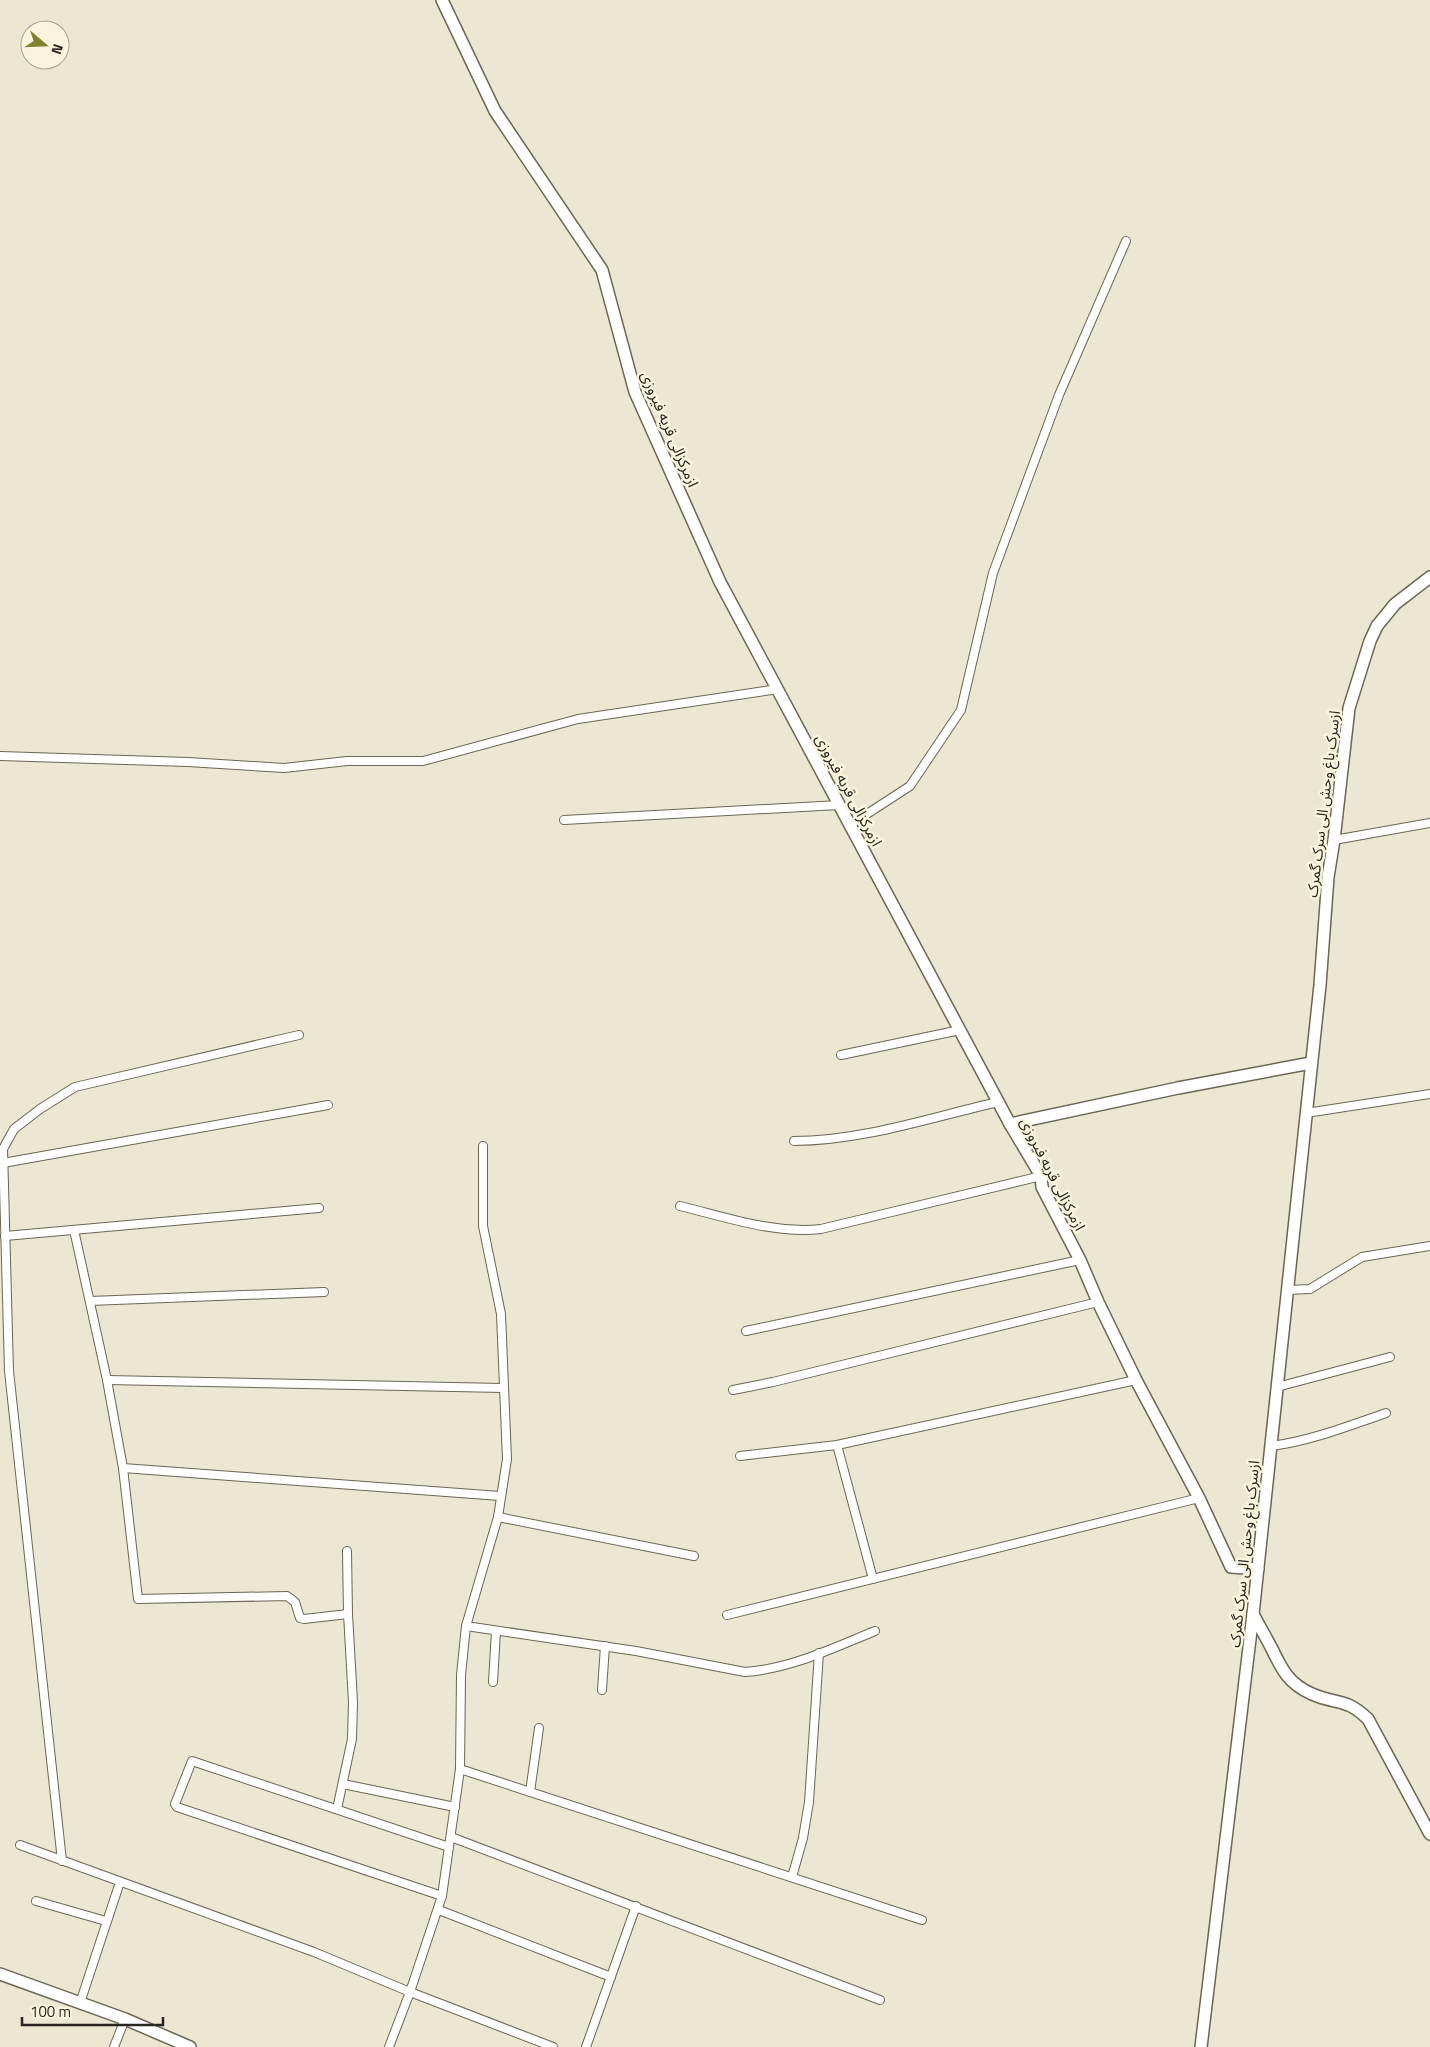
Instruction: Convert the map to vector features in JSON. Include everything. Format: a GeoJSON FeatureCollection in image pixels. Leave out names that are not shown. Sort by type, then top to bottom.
{"type":"FeatureCollection","features":[{"type":"Feature","properties":{"kind":"main road","name":"ازمرکزالی قریه فیروزی"},"geometry":{"type":"LineString","coordinates":[[442,0],[495,111],[602,270],[635,392],[720,582],[998,1102],[1041,1176],[1042,1187],[1080,1260],[1136,1380],[1198,1498],[1231,1567],[1258,1569]]}},
{"type":"Feature","properties":{"kind":"main road","name":"ازسرک باغ وحش الی سرک گمرک"},"geometry":{"type":"LineString","coordinates":[[1201,2047],[1258,1569],[1320,985],[1323,928],[1349,708],[1370,641],[1378,626],[1395,604],[1430,577]]}},
{"type":"Feature","properties":{"kind":"main road"},"geometry":{"type":"LineString","coordinates":[[1010,1124],[1178,1088],[1312,1063]]}},
{"type":"Feature","properties":{"kind":"main road"},"geometry":{"type":"LineString","coordinates":[[1253,1614],[1287,1677],[1298,1687],[1313,1694],[1356,1707],[1368,1719],[1430,1834]]}},
{"type":"Feature","properties":{"kind":"main road"},"geometry":{"type":"LineString","coordinates":[[0,1974],[125,2019],[190,2047]]}},
{"type":"Feature","properties":{"kind":"street"},"geometry":{"type":"LineString","coordinates":[[850,825],[910,786],[961,710],[993,573],[1059,395],[1126,241]]}},
{"type":"Feature","properties":{"kind":"street"},"geometry":{"type":"LineString","coordinates":[[0,756],[188,762],[284,768],[347,762],[423,761],[578,719],[778,689]]}},
{"type":"Feature","properties":{"kind":"street"},"geometry":{"type":"LineString","coordinates":[[564,820],[840,805]]}},
{"type":"Feature","properties":{"kind":"street"},"geometry":{"type":"LineString","coordinates":[[1334,840],[1430,823]]}},
{"type":"Feature","properties":{"kind":"street"},"geometry":{"type":"LineString","coordinates":[[840,1056],[960,1030]]}},
{"type":"Feature","properties":{"kind":"street"},"geometry":{"type":"LineString","coordinates":[[62,1861],[10,1371],[2,1149],[14,1129],[40,1109],[75,1087],[299,1035]]}},
{"type":"Feature","properties":{"kind":"street"},"geometry":{"type":"LineString","coordinates":[[1306,1113],[1430,1094]]}},
{"type":"Feature","properties":{"kind":"street"},"geometry":{"type":"LineString","coordinates":[[794,1141],[824,1141],[854,1136],[998,1102]]}},
{"type":"Feature","properties":{"kind":"street"},"geometry":{"type":"LineString","coordinates":[[3,1163],[328,1105]]}},
{"type":"Feature","properties":{"kind":"street"},"geometry":{"type":"LineString","coordinates":[[389,2047],[439,1910],[442,1896],[460,1769],[461,1675],[466,1626],[498,1517],[507,1459],[501,1314],[483,1226],[483,1146]]}},
{"type":"Feature","properties":{"kind":"street"},"geometry":{"type":"LineString","coordinates":[[680,1206],[780,1230],[808,1231],[1041,1176]]}},
{"type":"Feature","properties":{"kind":"street"},"geometry":{"type":"LineString","coordinates":[[5,1236],[318,1208]]}},
{"type":"Feature","properties":{"kind":"street"},"geometry":{"type":"LineString","coordinates":[[74,1230],[107,1380],[123,1468],[138,1599],[287,1596],[295,1602],[300,1618],[348,1614]]}},
{"type":"Feature","properties":{"kind":"street"},"geometry":{"type":"LineString","coordinates":[[1287,1290],[1310,1289],[1362,1257],[1430,1246]]}},
{"type":"Feature","properties":{"kind":"street"},"geometry":{"type":"LineString","coordinates":[[746,1331],[1080,1260]]}},
{"type":"Feature","properties":{"kind":"street"},"geometry":{"type":"LineString","coordinates":[[90,1301],[324,1292]]}},
{"type":"Feature","properties":{"kind":"street"},"geometry":{"type":"LineString","coordinates":[[732,1390],[773,1382],[1098,1302]]}},
{"type":"Feature","properties":{"kind":"street"},"geometry":{"type":"LineString","coordinates":[[1277,1386],[1390,1357]]}},
{"type":"Feature","properties":{"kind":"street"},"geometry":{"type":"LineString","coordinates":[[107,1380],[503,1388]]}},
{"type":"Feature","properties":{"kind":"street"},"geometry":{"type":"LineString","coordinates":[[740,1456],[837,1445],[1136,1380]]}},
{"type":"Feature","properties":{"kind":"street"},"geometry":{"type":"LineString","coordinates":[[1271,1446],[1288,1444],[1322,1435],[1386,1413]]}},
{"type":"Feature","properties":{"kind":"street"},"geometry":{"type":"LineString","coordinates":[[837,1445],[873,1579]]}},
{"type":"Feature","properties":{"kind":"street"},"geometry":{"type":"LineString","coordinates":[[123,1468],[500,1496]]}},
{"type":"Feature","properties":{"kind":"street"},"geometry":{"type":"LineString","coordinates":[[726,1616],[1198,1498]]}},
{"type":"Feature","properties":{"kind":"street"},"geometry":{"type":"LineString","coordinates":[[498,1517],[694,1556]]}},
{"type":"Feature","properties":{"kind":"street"},"geometry":{"type":"LineString","coordinates":[[337,1809],[352,1739],[353,1702],[348,1614],[348,1551]]}},
{"type":"Feature","properties":{"kind":"street"},"geometry":{"type":"LineString","coordinates":[[466,1626],[604,1646],[745,1672],[757,1671],[806,1659],[874,1631]]}},
{"type":"Feature","properties":{"kind":"street"},"geometry":{"type":"LineString","coordinates":[[493,1682],[496,1631]]}},
{"type":"Feature","properties":{"kind":"street"},"geometry":{"type":"LineString","coordinates":[[602,1690],[604,1646]]}},
{"type":"Feature","properties":{"kind":"street"},"geometry":{"type":"LineString","coordinates":[[792,1877],[803,1838],[809,1802],[819,1654]]}},
{"type":"Feature","properties":{"kind":"street"},"geometry":{"type":"LineString","coordinates":[[530,1792],[540,1728]]}},
{"type":"Feature","properties":{"kind":"street"},"geometry":{"type":"LineString","coordinates":[[442,1896],[177,1807],[175,1804],[192,1761],[449,1847]]}},
{"type":"Feature","properties":{"kind":"street"},"geometry":{"type":"LineString","coordinates":[[460,1769],[922,1920]]}},
{"type":"Feature","properties":{"kind":"street"},"geometry":{"type":"LineString","coordinates":[[343,1784],[455,1807]]}},
{"type":"Feature","properties":{"kind":"street"},"geometry":{"type":"LineString","coordinates":[[451,1837],[880,2000]]}},
{"type":"Feature","properties":{"kind":"street"},"geometry":{"type":"LineString","coordinates":[[20,1845],[314,1952],[410,1992],[553,2047]]}},
{"type":"Feature","properties":{"kind":"street"},"geometry":{"type":"LineString","coordinates":[[80,2004],[120,1882]]}},
{"type":"Feature","properties":{"kind":"street"},"geometry":{"type":"LineString","coordinates":[[36,1901],[106,1921]]}},
{"type":"Feature","properties":{"kind":"street"},"geometry":{"type":"LineString","coordinates":[[586,2047],[636,1906]]}},
{"type":"Feature","properties":{"kind":"street"},"geometry":{"type":"LineString","coordinates":[[439,1910],[611,1977]]}},
{"type":"Feature","properties":{"kind":"street"},"geometry":{"type":"LineString","coordinates":[[114,2047],[125,2019]]}}]}
